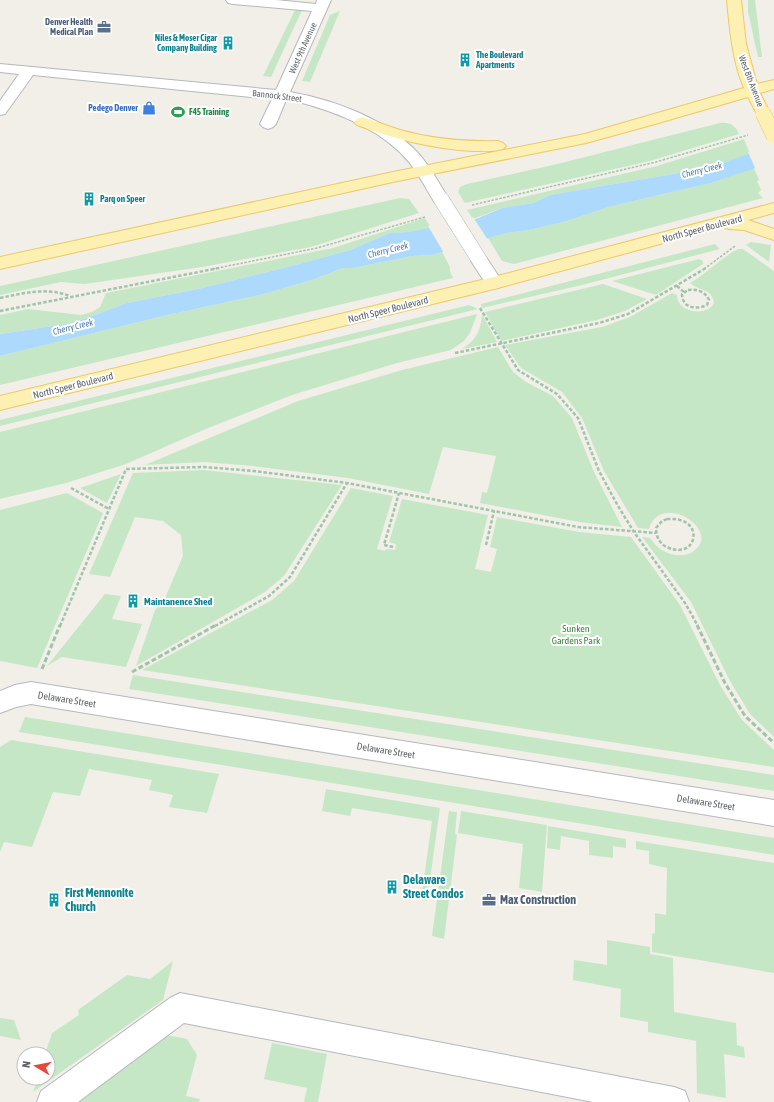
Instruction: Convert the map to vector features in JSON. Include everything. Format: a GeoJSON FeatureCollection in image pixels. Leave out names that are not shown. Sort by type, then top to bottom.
{"type":"FeatureCollection","features":[{"type":"Feature","properties":{"kind":"main road","name":"West 8th Avenue"},"geometry":{"type":"LineString","coordinates":[[734,0],[739,53],[753,91],[774,136]]}},
{"type":"Feature","properties":{"kind":"main road"},"geometry":{"type":"LineString","coordinates":[[0,263],[423,171],[557,144],[644,123],[774,84]]}},
{"type":"Feature","properties":{"kind":"main road"},"geometry":{"type":"LineString","coordinates":[[362,122],[412,138],[454,145],[495,146],[557,144]]}},
{"type":"Feature","properties":{"kind":"main road","name":"North Speer Boulevard"},"geometry":{"type":"LineString","coordinates":[[0,403],[494,283],[774,208]]}},
{"type":"Feature","properties":{"kind":"main road"},"geometry":{"type":"LineString","coordinates":[[722,223],[746,225],[774,235]]}},
{"type":"Feature","properties":{"kind":"street"},"geometry":{"type":"LineString","coordinates":[[233,0],[322,4]]}},
{"type":"Feature","properties":{"kind":"street","name":"West 9th Avenue"},"geometry":{"type":"LineString","coordinates":[[268,124],[322,4]]}},
{"type":"Feature","properties":{"kind":"street","name":"Bannock Street"},"geometry":{"type":"LineString","coordinates":[[0,68],[301,98],[327,106],[362,122],[392,139],[413,157],[494,283]]}},
{"type":"Feature","properties":{"kind":"street"},"geometry":{"type":"LineString","coordinates":[[0,111],[30,71]]}},
{"type":"Feature","properties":{"kind":"street","name":"Delaware Street"},"geometry":{"type":"LineString","coordinates":[[0,702],[16,696],[31,693],[774,812]]}},
{"type":"Feature","properties":{"kind":"street"},"geometry":{"type":"LineString","coordinates":[[52,1102],[180,1008],[674,1102]]}},
{"type":"Feature","properties":{"kind":"path"},"geometry":{"type":"LineString","coordinates":[[455,352],[599,323],[628,314],[700,272],[737,244]]}},
{"type":"Feature","properties":{"kind":"path"},"geometry":{"type":"LineString","coordinates":[[677,286],[684,292]]}},
{"type":"Feature","properties":{"kind":"path"},"geometry":{"type":"LineString","coordinates":[[0,298],[45,290],[56,291],[71,296],[0,311]]}},
{"type":"Feature","properties":{"kind":"path"},"geometry":{"type":"LineString","coordinates":[[692,290],[701,292],[708,296],[709,303],[700,308],[687,306],[682,300],[682,294],[684,292],[692,290]]}},
{"type":"Feature","properties":{"kind":"path"},"geometry":{"type":"LineString","coordinates":[[481,310],[518,370],[557,394],[578,418],[599,471],[618,506],[634,532],[685,603],[703,636],[725,683],[745,716],[774,743]]}},
{"type":"Feature","properties":{"kind":"path"},"geometry":{"type":"LineString","coordinates":[[40,674],[126,469],[204,467],[254,471],[347,483],[578,527],[656,533]]}},
{"type":"Feature","properties":{"kind":"path"},"geometry":{"type":"LineString","coordinates":[[132,672],[269,596],[290,577],[347,483]]}},
{"type":"Feature","properties":{"kind":"path"},"geometry":{"type":"LineString","coordinates":[[71,488],[109,509]]}},
{"type":"Feature","properties":{"kind":"path"},"geometry":{"type":"LineString","coordinates":[[393,547],[384,545],[399,493]]}},
{"type":"Feature","properties":{"kind":"path"},"geometry":{"type":"LineString","coordinates":[[486,545],[494,511]]}},
{"type":"Feature","properties":{"kind":"path"},"geometry":{"type":"LineString","coordinates":[[667,519],[679,520],[690,526],[695,536],[694,541],[686,549],[673,550],[662,544],[656,533],[656,528],[662,521],[667,519]]}},
{"type":"Feature","properties":{"kind":"green space"},"geometry":{"type":"Polygon","coordinates":[[[748,0],[755,0],[762,57],[758,57],[748,12],[748,0]]]}},
{"type":"Feature","properties":{"kind":"green space"},"geometry":{"type":"Polygon","coordinates":[[[296,8],[303,8],[271,77],[263,76],[296,8]]]}},
{"type":"Feature","properties":{"kind":"green space"},"geometry":{"type":"Polygon","coordinates":[[[340,11],[310,82],[302,81],[330,15],[340,11]]]}},
{"type":"Feature","properties":{"kind":"green space"},"geometry":{"type":"Polygon","coordinates":[[[720,123],[732,125],[736,128],[739,134],[650,161],[465,203],[458,192],[460,187],[467,184],[557,164],[720,123]]]}},
{"type":"Feature","properties":{"kind":"green space"},"geometry":{"type":"Polygon","coordinates":[[[744,139],[750,154],[708,168],[550,195],[534,203],[502,208],[473,219],[467,210],[657,166],[744,139]]]}},
{"type":"Feature","properties":{"kind":"green space"},"geometry":{"type":"Polygon","coordinates":[[[754,168],[761,190],[758,193],[763,198],[514,264],[502,261],[488,238],[567,221],[612,206],[711,183],[754,168]]]}},
{"type":"Feature","properties":{"kind":"green space"},"geometry":{"type":"Polygon","coordinates":[[[400,198],[409,199],[419,213],[311,247],[202,267],[85,284],[61,282],[0,295],[0,286],[400,198]]]}},
{"type":"Feature","properties":{"kind":"green space"},"geometry":{"type":"Polygon","coordinates":[[[425,218],[431,228],[390,233],[350,250],[198,289],[127,303],[73,323],[0,334],[0,315],[28,309],[81,315],[92,312],[100,307],[106,293],[333,248],[425,218]]]}},
{"type":"Feature","properties":{"kind":"green space"},"geometry":{"type":"Polygon","coordinates":[[[751,242],[771,245],[769,262],[746,245],[751,242]]]}},
{"type":"Feature","properties":{"kind":"green space"},"geometry":{"type":"Polygon","coordinates":[[[715,244],[720,249],[582,285],[482,308],[481,304],[715,244]]]}},
{"type":"Feature","properties":{"kind":"green space"},"geometry":{"type":"Polygon","coordinates":[[[738,249],[743,249],[774,271],[774,737],[750,714],[730,681],[691,602],[642,537],[650,538],[658,547],[667,553],[685,555],[695,550],[701,542],[700,533],[695,524],[686,517],[675,513],[664,513],[655,518],[649,529],[638,528],[604,471],[582,418],[562,392],[521,368],[505,345],[602,327],[630,317],[672,293],[677,295],[678,301],[687,309],[693,311],[705,310],[714,303],[713,298],[708,292],[690,283],[738,249]]]}},
{"type":"Feature","properties":{"kind":"green space"},"geometry":{"type":"Polygon","coordinates":[[[442,252],[450,267],[453,278],[0,385],[0,356],[163,316],[260,295],[312,280],[343,268],[353,268],[412,256],[432,255],[442,252]]]}},
{"type":"Feature","properties":{"kind":"green space"},"geometry":{"type":"Polygon","coordinates":[[[699,259],[703,261],[703,264],[656,295],[612,281],[699,259]]]}},
{"type":"Feature","properties":{"kind":"green space"},"geometry":{"type":"Polygon","coordinates":[[[603,284],[647,299],[625,311],[597,320],[501,341],[485,312],[603,284]]]}},
{"type":"Feature","properties":{"kind":"green space"},"geometry":{"type":"Polygon","coordinates":[[[469,305],[478,309],[0,426],[0,420],[469,305]]]}},
{"type":"Feature","properties":{"kind":"green space"},"geometry":{"type":"Polygon","coordinates":[[[477,314],[470,333],[464,341],[451,350],[397,363],[292,395],[208,428],[126,464],[66,483],[0,499],[0,432],[477,314]]]}},
{"type":"Feature","properties":{"kind":"green space"},"geometry":{"type":"Polygon","coordinates":[[[482,314],[497,342],[462,349],[471,342],[477,334],[482,314]]]}},
{"type":"Feature","properties":{"kind":"green space"},"geometry":{"type":"Polygon","coordinates":[[[498,347],[513,372],[526,382],[553,396],[572,418],[594,472],[622,527],[579,522],[480,503],[482,492],[487,493],[496,456],[443,447],[429,494],[348,478],[253,466],[204,462],[145,465],[298,401],[402,370],[498,347]]]}},
{"type":"Feature","properties":{"kind":"green space"},"geometry":{"type":"Polygon","coordinates":[[[204,470],[342,485],[284,576],[265,592],[136,666],[155,610],[163,603],[183,556],[181,535],[163,521],[135,517],[110,577],[89,574],[133,473],[204,470]]]}},
{"type":"Feature","properties":{"kind":"green space"},"geometry":{"type":"Polygon","coordinates":[[[121,474],[107,503],[80,488],[121,474]]]}},
{"type":"Feature","properties":{"kind":"green space","name":"Sunken Gardens Park"},"geometry":{"type":"Polygon","coordinates":[[[351,488],[393,496],[377,549],[385,551],[386,549],[395,550],[396,544],[389,542],[402,499],[488,515],[475,569],[491,572],[497,549],[490,547],[497,517],[579,532],[631,537],[680,605],[720,685],[742,720],[774,750],[774,767],[142,670],[272,600],[294,581],[351,488]]]}},
{"type":"Feature","properties":{"kind":"green space"},"geometry":{"type":"Polygon","coordinates":[[[67,493],[103,513],[37,668],[0,661],[0,510],[67,493]]]}},
{"type":"Feature","properties":{"kind":"green space"},"geometry":{"type":"Polygon","coordinates":[[[105,594],[121,596],[112,619],[142,624],[126,667],[62,657],[47,666],[105,594]]]}},
{"type":"Feature","properties":{"kind":"green space"},"geometry":{"type":"Polygon","coordinates":[[[133,675],[774,775],[774,791],[129,689],[133,675]]]}},
{"type":"Feature","properties":{"kind":"green space"},"geometry":{"type":"Polygon","coordinates":[[[25,717],[774,838],[774,855],[19,732],[25,717]]]}},
{"type":"Feature","properties":{"kind":"green space"},"geometry":{"type":"Polygon","coordinates":[[[11,740],[219,774],[207,813],[169,807],[173,795],[149,790],[152,780],[89,769],[80,796],[53,792],[32,847],[4,842],[0,852],[0,747],[11,740]]]}},
{"type":"Feature","properties":{"kind":"green space"},"geometry":{"type":"Polygon","coordinates":[[[326,789],[440,808],[427,901],[421,900],[432,821],[352,808],[350,816],[322,811],[326,789]]]}},
{"type":"Feature","properties":{"kind":"green space"},"geometry":{"type":"Polygon","coordinates":[[[449,811],[457,812],[455,834],[457,835],[444,939],[432,936],[449,811]]]}},
{"type":"Feature","properties":{"kind":"green space"},"geometry":{"type":"Polygon","coordinates":[[[461,811],[547,825],[542,892],[519,888],[523,844],[458,833],[461,811]]]}},
{"type":"Feature","properties":{"kind":"green space"},"geometry":{"type":"Polygon","coordinates":[[[548,826],[626,839],[626,848],[613,846],[613,858],[589,855],[589,841],[561,836],[560,850],[547,848],[548,826]]]}},
{"type":"Feature","properties":{"kind":"green space"},"geometry":{"type":"Polygon","coordinates":[[[636,841],[774,863],[774,973],[652,952],[652,933],[655,934],[655,913],[666,915],[667,868],[649,864],[649,851],[636,849],[636,841]]]}},
{"type":"Feature","properties":{"kind":"green space"},"geometry":{"type":"Polygon","coordinates":[[[607,940],[650,947],[650,954],[673,958],[674,1012],[736,1023],[737,1045],[744,1047],[745,1058],[724,1054],[726,1098],[697,1093],[696,1041],[648,1032],[648,1022],[620,1017],[621,989],[573,980],[574,960],[607,965],[607,940]]]}},
{"type":"Feature","properties":{"kind":"green space"},"geometry":{"type":"Polygon","coordinates":[[[173,961],[163,1000],[56,1076],[56,1046],[48,1046],[52,1033],[79,1015],[78,1010],[127,975],[150,979],[173,961]]]}},
{"type":"Feature","properties":{"kind":"green space"},"geometry":{"type":"Polygon","coordinates":[[[0,1018],[14,1020],[21,1040],[0,1036],[0,1018]]]}},
{"type":"Feature","properties":{"kind":"green space"},"geometry":{"type":"Polygon","coordinates":[[[166,1035],[187,1039],[197,1055],[186,1096],[200,1099],[199,1102],[76,1102],[166,1035]]]}},
{"type":"Feature","properties":{"kind":"green space"},"geometry":{"type":"Polygon","coordinates":[[[272,1043],[327,1054],[318,1102],[304,1102],[307,1088],[264,1079],[272,1043]]]}},
{"type":"Feature","properties":{"kind":"green space"},"geometry":{"type":"Polygon","coordinates":[[[35,1086],[41,1086],[33,1092],[35,1086]]]}},
{"type":"Feature","properties":{"kind":"water","name":"Cherry Creek"},"geometry":{"type":"Polygon","coordinates":[[[774,145],[774,162],[711,183],[612,206],[567,221],[529,230],[506,233],[432,255],[412,256],[353,268],[343,268],[312,280],[260,295],[163,316],[0,356],[0,334],[73,323],[127,303],[198,289],[303,263],[350,250],[390,233],[408,232],[476,219],[502,208],[534,203],[550,195],[708,168],[774,145]]]}},
{"type":"Feature","properties":{"kind":"pier"},"geometry":{"type":"Polygon","coordinates":[[[774,143],[774,164],[756,170],[748,152],[774,143]]]}},
{"type":"Feature","properties":{"kind":"pier"},"geometry":{"type":"Polygon","coordinates":[[[473,217],[488,240],[444,253],[428,226],[473,217]]]}},
{"type":"Feature","properties":{"kind":"place","name":"Denver Health Medical Plan"},"geometry":{"type":"Point","coordinates":[104,27]}},
{"type":"Feature","properties":{"kind":"place","name":"Niles & Moser Cigar Company Building"},"geometry":{"type":"Point","coordinates":[228,43]}},
{"type":"Feature","properties":{"kind":"place","name":"The Boulevard Apartments"},"geometry":{"type":"Point","coordinates":[465,60]}},
{"type":"Feature","properties":{"kind":"place","name":"Pedego Denver"},"geometry":{"type":"Point","coordinates":[149,108]}},
{"type":"Feature","properties":{"kind":"place","name":"F45 Training"},"geometry":{"type":"Point","coordinates":[178,112]}},
{"type":"Feature","properties":{"kind":"place","name":"Parq on Speer"},"geometry":{"type":"Point","coordinates":[89,199]}},
{"type":"Feature","properties":{"kind":"place","name":"Maintanence Shed"},"geometry":{"type":"Point","coordinates":[133,601]}},
{"type":"Feature","properties":{"kind":"place","name":"Delaware Street Condos"},"geometry":{"type":"Point","coordinates":[392,887]}},
{"type":"Feature","properties":{"kind":"place","name":"First Mennonite Church"},"geometry":{"type":"Point","coordinates":[54,900]}},
{"type":"Feature","properties":{"kind":"place","name":"Max Construction"},"geometry":{"type":"Point","coordinates":[489,900]}}]}
